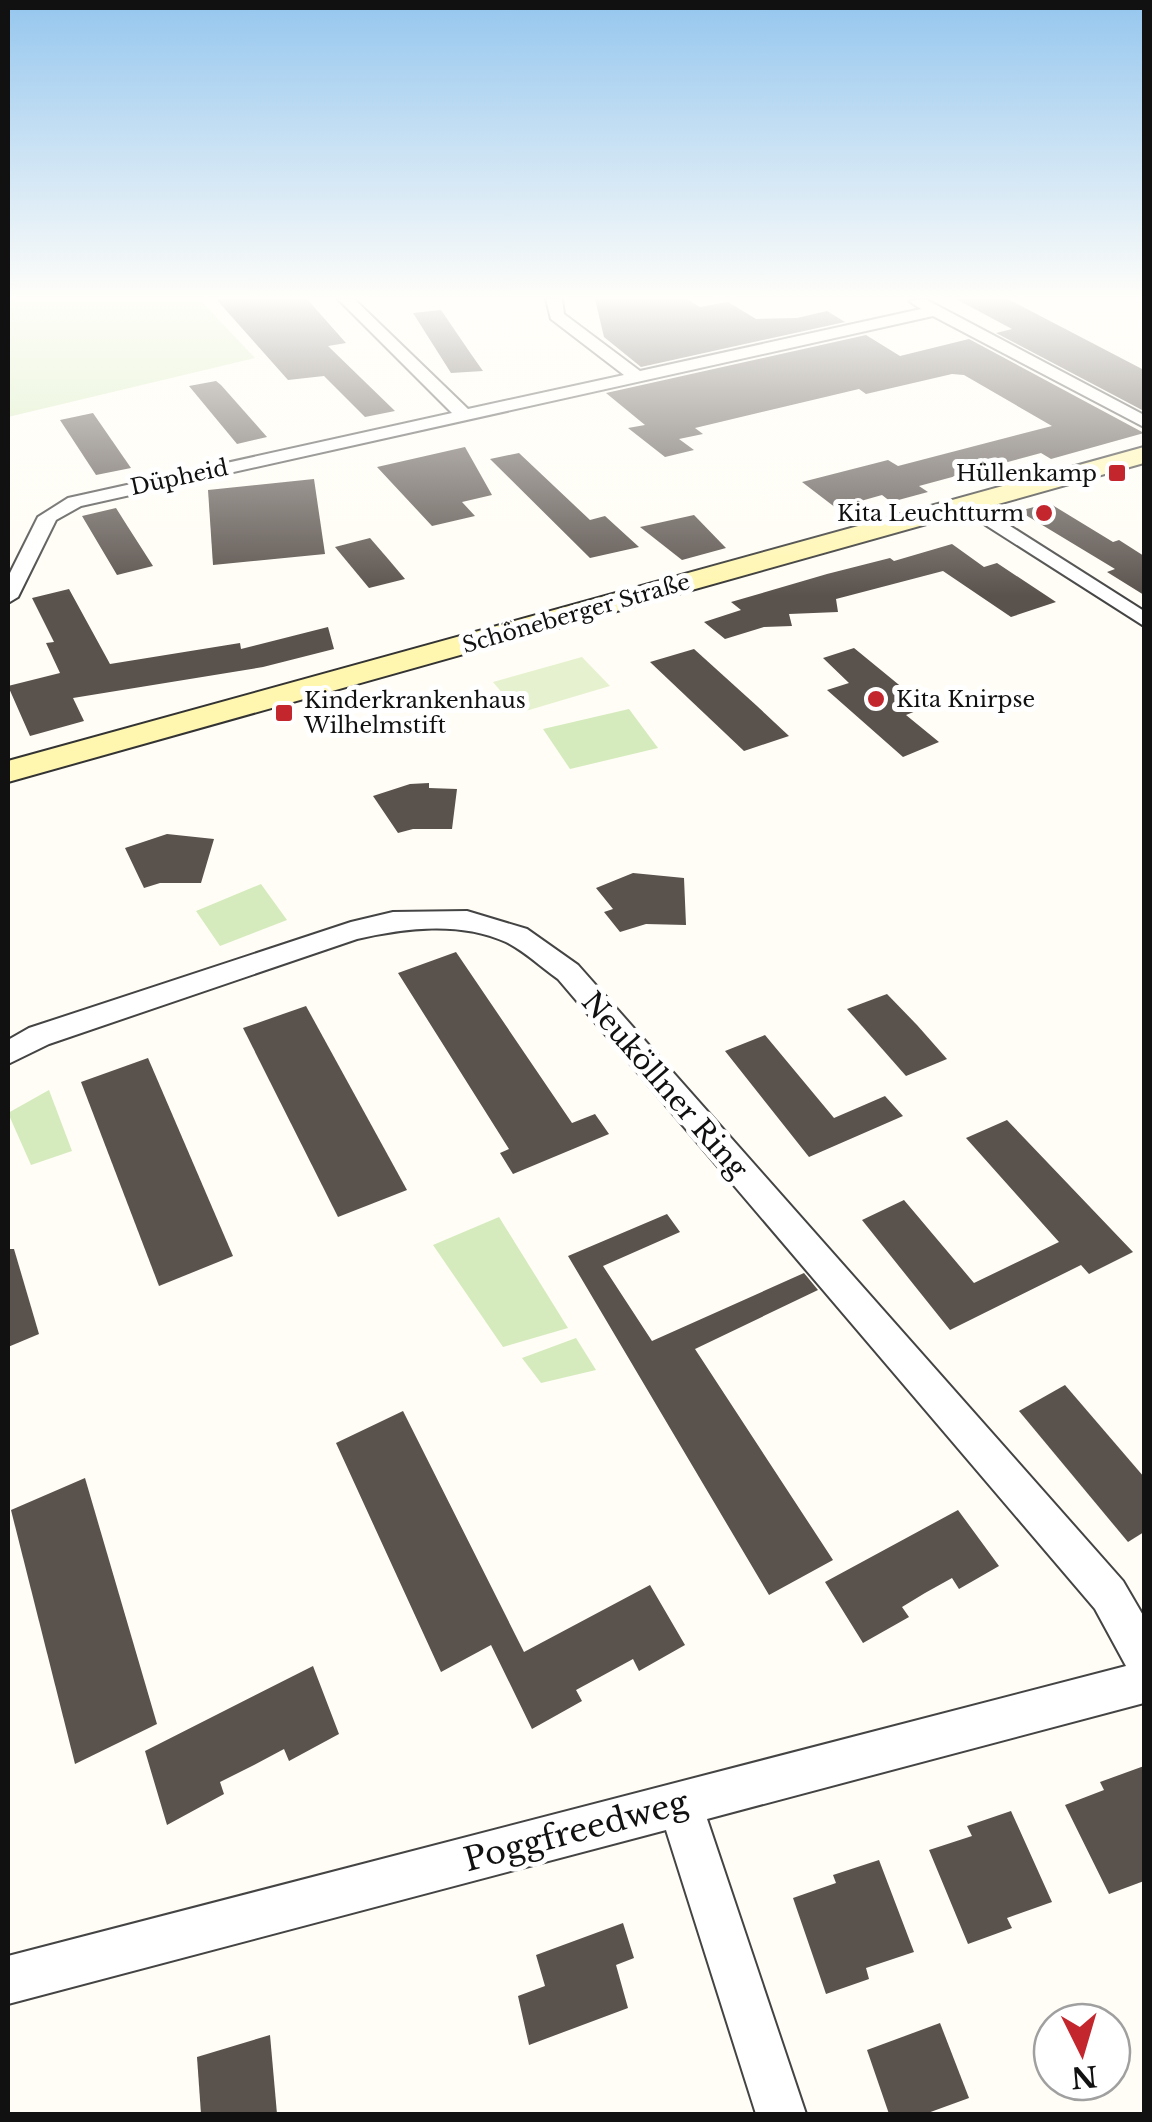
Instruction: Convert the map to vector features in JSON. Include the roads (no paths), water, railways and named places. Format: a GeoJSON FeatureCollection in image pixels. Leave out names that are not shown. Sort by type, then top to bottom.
{"type":"FeatureCollection","features":[{"type":"Feature","properties":{"kind":"street"},"geometry":{"type":"LineString","coordinates":[[446,398],[462,414]]}},
{"type":"Feature","properties":{"kind":"street","name":"Düpheid"},"geometry":{"type":"LineString","coordinates":[[8,597],[48,517],[75,502],[535,398]]}},
{"type":"Feature","properties":{"kind":"street"},"geometry":{"type":"LineString","coordinates":[[1099,398],[1144,422]]}},
{"type":"Feature","properties":{"kind":"street","name":"Schöneberger Straße"},"geometry":{"type":"LineString","coordinates":[[9,769],[1144,454]]}},
{"type":"Feature","properties":{"kind":"street"},"geometry":{"type":"LineString","coordinates":[[966,504],[1144,620]]}},
{"type":"Feature","properties":{"kind":"street","name":"Neuköllner Ring"},"geometry":{"type":"LineString","coordinates":[[8,1053],[39,1036],[100,1014],[393,920],[467,920],[518,936],[568,972],[731,1164],[820,1258],[1109,1595],[1144,1656]]}},
{"type":"Feature","properties":{"kind":"street","name":"Poggfreedweg"},"geometry":{"type":"LineString","coordinates":[[8,1980],[1144,1682]]}},
{"type":"Feature","properties":{"kind":"street"},"geometry":{"type":"LineString","coordinates":[[680,1804],[780,2114]]}},
{"type":"Feature","properties":{"kind":"place","name":"Hüllenkamp"},"geometry":{"type":"Point","coordinates":[1117,473]}},
{"type":"Feature","properties":{"kind":"place","name":"Kita Leuchtturm"},"geometry":{"type":"Point","coordinates":[1044,513]}},
{"type":"Feature","properties":{"kind":"place","name":"Kita Knirpse"},"geometry":{"type":"Point","coordinates":[876,699]}},
{"type":"Feature","properties":{"kind":"place","name":"Kinderkrankenhaus Wilhelmstift"},"geometry":{"type":"Point","coordinates":[284,713]}}]}
